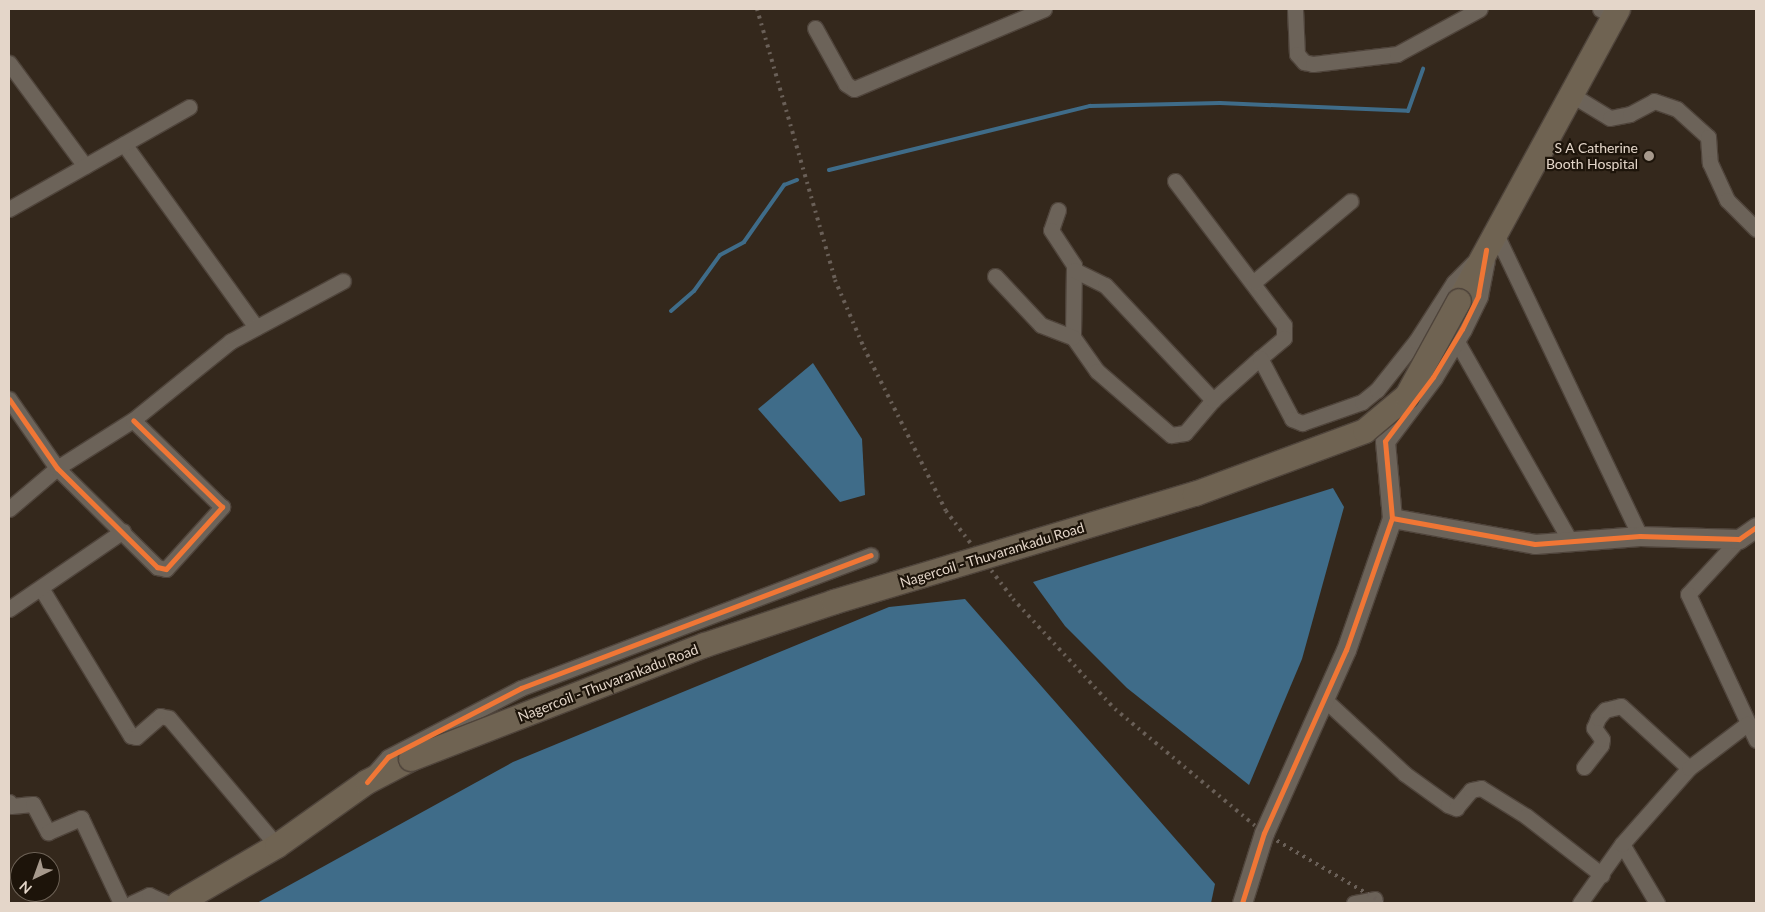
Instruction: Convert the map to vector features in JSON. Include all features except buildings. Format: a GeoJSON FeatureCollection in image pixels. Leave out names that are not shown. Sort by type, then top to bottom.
{"type":"FeatureCollection","features":[{"type":"Feature","properties":{"kind":"main road","name":"Nagercoil - Thuvarankadu Road"},"geometry":{"type":"LineString","coordinates":[[179,903],[277,846],[367,782],[411,759],[705,645],[834,602],[1195,494],[1365,431],[1407,396],[1572,95],[1611,11]]}},
{"type":"Feature","properties":{"kind":"street"},"geometry":{"type":"LineString","coordinates":[[815,28],[846,84],[854,89],[1044,9]]}},
{"type":"Feature","properties":{"kind":"street"},"geometry":{"type":"LineString","coordinates":[[1295,9],[1297,54],[1304,62],[1313,64],[1397,54],[1480,9]]}},
{"type":"Feature","properties":{"kind":"street"},"geometry":{"type":"LineString","coordinates":[[9,63],[85,166]]}},
{"type":"Feature","properties":{"kind":"street"},"geometry":{"type":"LineString","coordinates":[[1572,95],[1610,118],[1630,114],[1654,101],[1676,109],[1708,136],[1710,163],[1727,200],[1756,229]]}},
{"type":"Feature","properties":{"kind":"street"},"geometry":{"type":"LineString","coordinates":[[11,205],[85,166],[189,107]]}},
{"type":"Feature","properties":{"kind":"street"},"geometry":{"type":"LineString","coordinates":[[124,144],[256,327]]}},
{"type":"Feature","properties":{"kind":"street"},"geometry":{"type":"LineString","coordinates":[[994,276],[1041,324],[1073,337],[1106,382],[1171,435],[1184,433],[1213,400],[1284,338],[1286,329],[1254,282],[1175,181]]}},
{"type":"Feature","properties":{"kind":"street"},"geometry":{"type":"LineString","coordinates":[[1254,282],[1351,201]]}},
{"type":"Feature","properties":{"kind":"street"},"geometry":{"type":"LineString","coordinates":[[1058,210],[1051,230],[1068,251],[1074,270],[1073,337]]}},
{"type":"Feature","properties":{"kind":"street"},"geometry":{"type":"LineString","coordinates":[[1242,903],[1264,833],[1346,650],[1392,518],[1385,441],[1456,340],[1478,296],[1491,241]]}},
{"type":"Feature","properties":{"kind":"street"},"geometry":{"type":"LineString","coordinates":[[1260,358],[1297,422],[1362,402],[1390,376],[1454,282],[1491,241]]}},
{"type":"Feature","properties":{"kind":"street"},"geometry":{"type":"LineString","coordinates":[[1491,241],[1640,536]]}},
{"type":"Feature","properties":{"kind":"street"},"geometry":{"type":"LineString","coordinates":[[1074,270],[1105,285],[1213,400]]}},
{"type":"Feature","properties":{"kind":"street"},"geometry":{"type":"LineString","coordinates":[[9,509],[58,468],[134,420],[231,341],[343,281]]}},
{"type":"Feature","properties":{"kind":"street"},"geometry":{"type":"LineString","coordinates":[[1456,340],[1570,542]]}},
{"type":"Feature","properties":{"kind":"street"},"geometry":{"type":"LineString","coordinates":[[9,398],[58,468],[123,531],[157,568],[166,569],[222,507],[134,420]]}},
{"type":"Feature","properties":{"kind":"street"},"geometry":{"type":"LineString","coordinates":[[1392,518],[1535,544],[1640,536],[1739,539]]}},
{"type":"Feature","properties":{"kind":"street"},"geometry":{"type":"LineString","coordinates":[[1756,526],[1739,539],[1688,594],[1756,740]]}},
{"type":"Feature","properties":{"kind":"street"},"geometry":{"type":"LineString","coordinates":[[9,609],[123,531]]}},
{"type":"Feature","properties":{"kind":"street"},"geometry":{"type":"LineString","coordinates":[[367,782],[388,757],[522,688],[871,554]]}},
{"type":"Feature","properties":{"kind":"street"},"geometry":{"type":"LineString","coordinates":[[41,588],[131,736],[136,737],[160,716],[169,718],[277,846]]}},
{"type":"Feature","properties":{"kind":"street"},"geometry":{"type":"LineString","coordinates":[[1324,699],[1405,774],[1448,805],[1456,808],[1471,790],[1481,788],[1526,816],[1602,875]]}},
{"type":"Feature","properties":{"kind":"street"},"geometry":{"type":"LineString","coordinates":[[1584,767],[1601,745],[1602,739],[1594,728],[1598,718],[1605,710],[1621,706],[1689,768]]}},
{"type":"Feature","properties":{"kind":"street"},"geometry":{"type":"LineString","coordinates":[[1580,903],[1602,875],[1622,844],[1689,768],[1747,724]]}},
{"type":"Feature","properties":{"kind":"street"},"geometry":{"type":"LineString","coordinates":[[9,802],[11,806],[33,804],[48,832],[81,818],[122,903]]}},
{"type":"Feature","properties":{"kind":"street"},"geometry":{"type":"LineString","coordinates":[[1622,844],[1657,903]]}},
{"type":"Feature","properties":{"kind":"street"},"geometry":{"type":"LineString","coordinates":[[132,903],[149,895],[166,903]]}},
{"type":"Feature","properties":{"kind":"street"},"geometry":{"type":"LineString","coordinates":[[1354,903],[1375,899]]}},
{"type":"Feature","properties":{"kind":"water"},"geometry":{"type":"Polygon","coordinates":[[[813,363],[862,439],[865,495],[840,502],[758,409],[813,363]]]}},
{"type":"Feature","properties":{"kind":"water"},"geometry":{"type":"Polygon","coordinates":[[[1333,488],[1344,507],[1302,659],[1249,785],[1127,688],[1065,626],[1033,582],[1333,488]]]}},
{"type":"Feature","properties":{"kind":"water"},"geometry":{"type":"Polygon","coordinates":[[[965,599],[1215,884],[1211,903],[257,903],[513,762],[889,607],[965,599]]]}},
{"type":"Feature","properties":{"kind":"waterway"},"geometry":{"type":"LineString","coordinates":[[829,170],[1090,106],[1220,103],[1408,111],[1423,69]]}},
{"type":"Feature","properties":{"kind":"waterway"},"geometry":{"type":"LineString","coordinates":[[671,311],[694,291],[720,255],[744,242],[784,185],[797,180]]}},
{"type":"Feature","properties":{"kind":"railway"},"geometry":{"type":"LineString","coordinates":[[757,9],[835,280],[864,348],[946,511],[1013,599],[1115,709],[1264,833],[1383,903]]}},
{"type":"Feature","properties":{"kind":"cycle path"},"geometry":{"type":"LineString","coordinates":[[1242,903],[1264,833],[1346,650],[1392,518],[1385,441],[1433,377],[1462,329],[1478,296],[1486,250]]}},
{"type":"Feature","properties":{"kind":"cycle path"},"geometry":{"type":"LineString","coordinates":[[9,399],[57,468],[157,567],[166,569],[222,507],[133,420]]}},
{"type":"Feature","properties":{"kind":"cycle path"},"geometry":{"type":"LineString","coordinates":[[1392,518],[1535,544],[1640,536],[1739,539],[1756,527]]}},
{"type":"Feature","properties":{"kind":"cycle path"},"geometry":{"type":"LineString","coordinates":[[367,782],[388,757],[521,688],[871,555]]}},
{"type":"Feature","properties":{"kind":"place","name":"S A Catherine Booth Hospital"},"geometry":{"type":"Point","coordinates":[1649,156]}}]}
